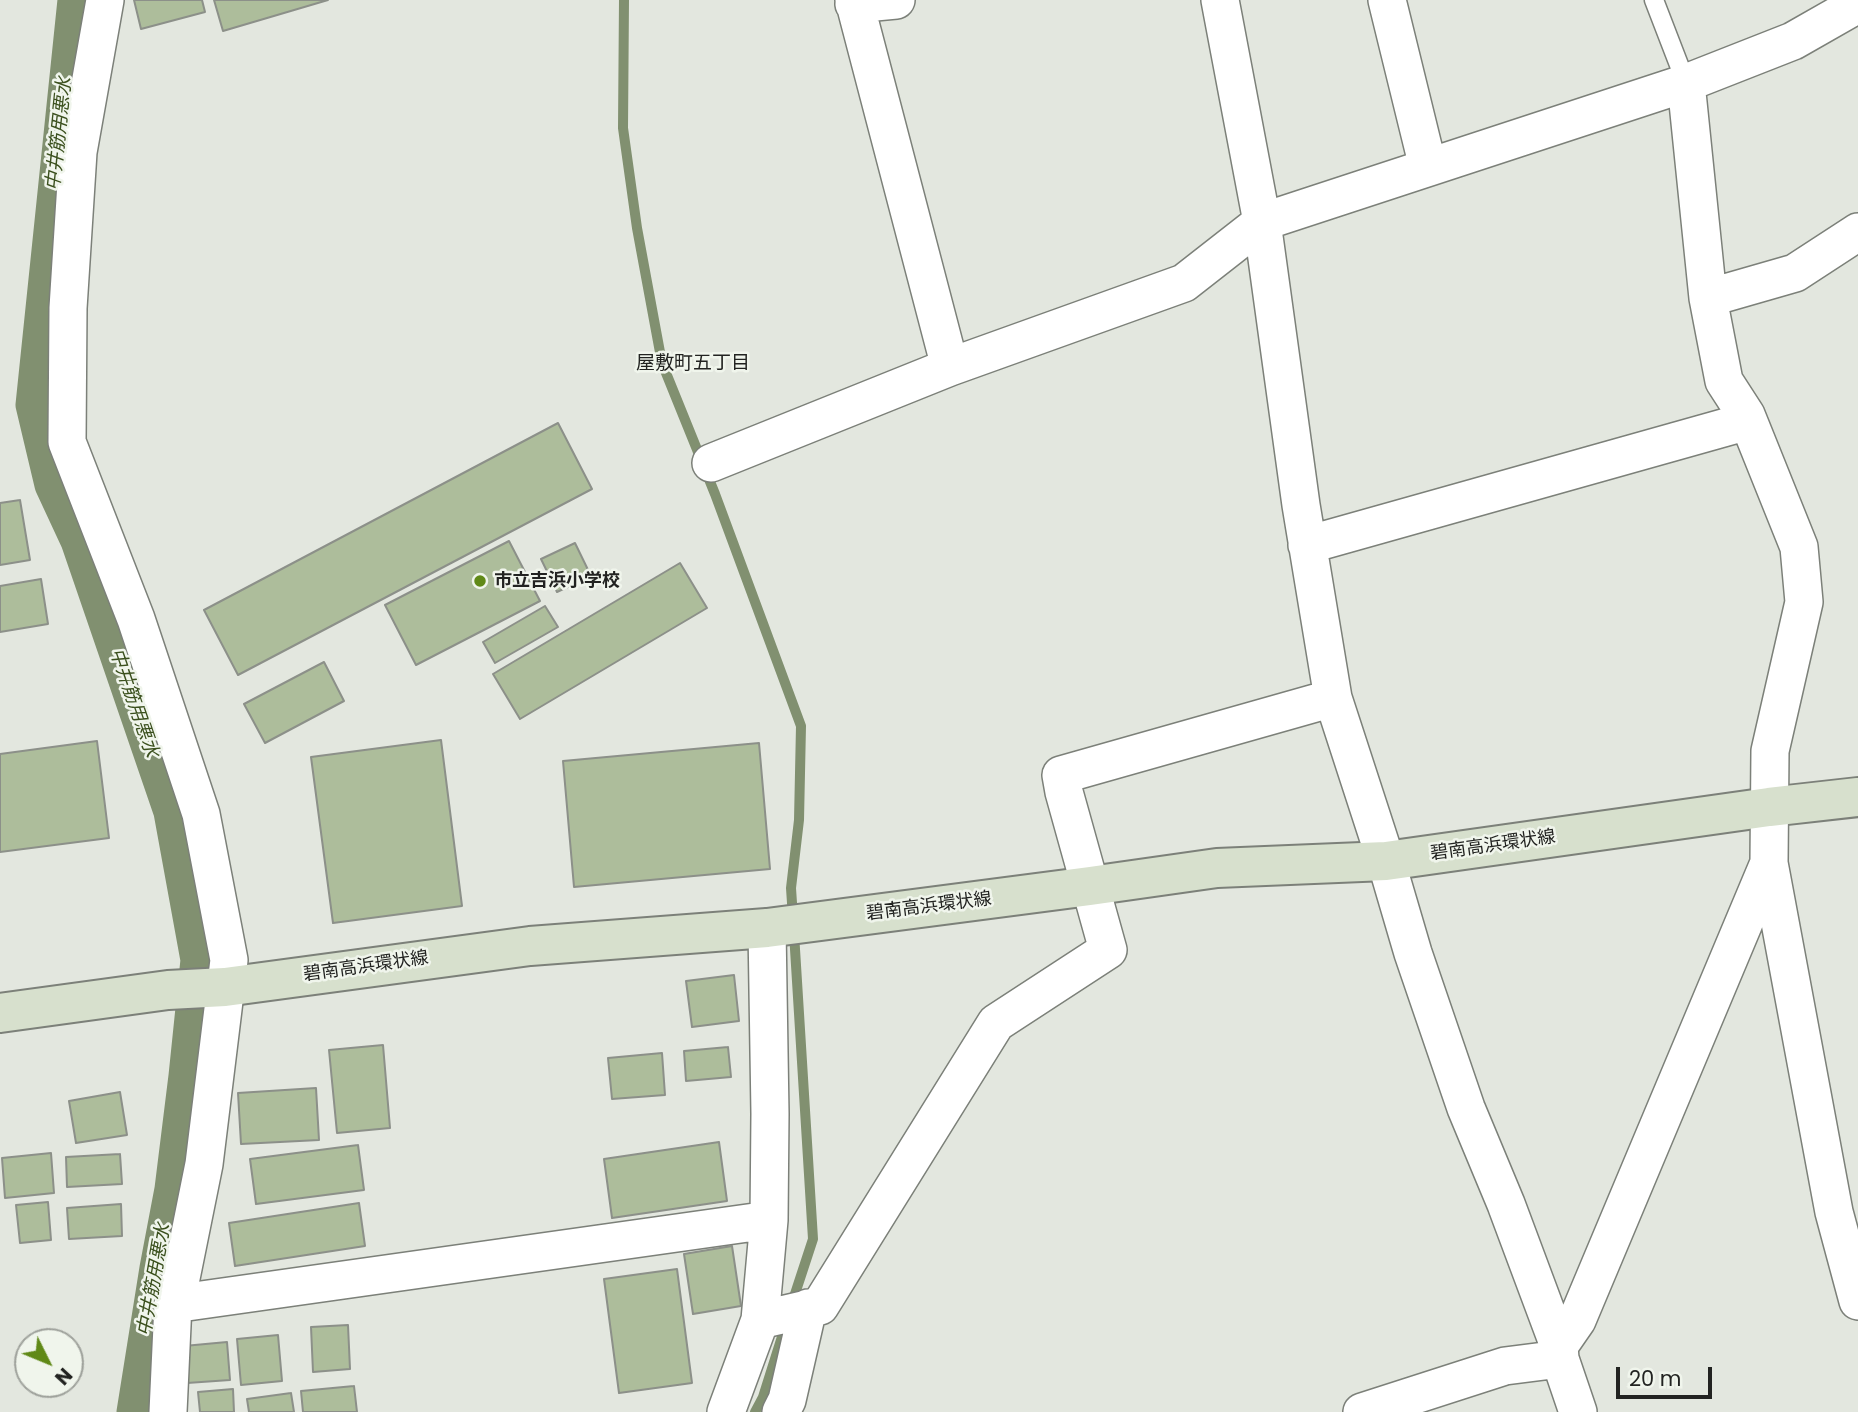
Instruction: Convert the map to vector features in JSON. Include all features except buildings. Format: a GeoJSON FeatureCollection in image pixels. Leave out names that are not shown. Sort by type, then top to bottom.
{"type":"FeatureCollection","features":[{"type":"Feature","properties":{"kind":"main road","name":"碧南高浜環状線"},"geometry":{"type":"LineString","coordinates":[[0,1013],[168,990],[225,987],[530,946],[770,927],[1217,868],[1386,861],[1858,797]]}},
{"type":"Feature","properties":{"kind":"street"},"geometry":{"type":"LineString","coordinates":[[105,0],[78,152],[68,308],[67,443],[136,620],[201,814],[229,960],[204,1164],[181,1278],[173,1304],[168,1412]]}},
{"type":"Feature","properties":{"kind":"street"},"geometry":{"type":"LineString","coordinates":[[896,0],[854,2],[950,367]]}},
{"type":"Feature","properties":{"kind":"street"},"geometry":{"type":"LineString","coordinates":[[1220,0],[1262,222],[1307,545],[1333,698],[1413,953],[1466,1108],[1506,1204],[1560,1353],[1578,1412]]}},
{"type":"Feature","properties":{"kind":"street"},"geometry":{"type":"LineString","coordinates":[[1387,0],[1428,167]]}},
{"type":"Feature","properties":{"kind":"street"},"geometry":{"type":"LineString","coordinates":[[712,463],[950,367],[1184,283],[1262,222],[1686,83],[1793,41],[1858,4]]}},
{"type":"Feature","properties":{"kind":"street"},"geometry":{"type":"LineString","coordinates":[[1686,83],[1707,299],[1724,381],[1748,421],[1800,547],[1804,602],[1770,751],[1769,863],[1834,1212],[1858,1301]]}},
{"type":"Feature","properties":{"kind":"street"},"geometry":{"type":"LineString","coordinates":[[1707,299],[1795,273],[1858,232]]}},
{"type":"Feature","properties":{"kind":"street"},"geometry":{"type":"LineString","coordinates":[[1307,545],[1748,421]]}},
{"type":"Feature","properties":{"kind":"street"},"geometry":{"type":"LineString","coordinates":[[763,1319],[820,1306],[996,1023],[1108,950],[1061,775],[1333,698]]}},
{"type":"Feature","properties":{"kind":"street"},"geometry":{"type":"LineString","coordinates":[[1362,1412],[1505,1366],[1560,1353],[1577,1320],[1769,863]]}},
{"type":"Feature","properties":{"kind":"street"},"geometry":{"type":"LineString","coordinates":[[726,1412],[763,1319],[769,1220],[770,927]]}},
{"type":"Feature","properties":{"kind":"street"},"geometry":{"type":"LineString","coordinates":[[173,1304],[769,1220]]}},
{"type":"Feature","properties":{"kind":"street"},"geometry":{"type":"LineString","coordinates":[[781,1412],[787,1401],[807,1309]]}},
{"type":"Feature","properties":{"kind":"lane"},"geometry":{"type":"LineString","coordinates":[[1654,0],[1686,83]]}},
{"type":"Feature","properties":{"kind":"waterway","name":"中井筋用悪水"},"geometry":{"type":"LineString","coordinates":[[74,0],[32,405],[51,485],[77,541],[170,812],[197,960],[171,1189],[133,1412]]}},
{"type":"Feature","properties":{"kind":"waterway"},"geometry":{"type":"LineString","coordinates":[[624,0],[623,128],[637,228],[662,363],[715,494],[801,726],[799,820],[791,888],[793,918]]}},
{"type":"Feature","properties":{"kind":"waterway"},"geometry":{"type":"LineString","coordinates":[[792,1303],[813,1239],[794,933]]}},
{"type":"Feature","properties":{"kind":"waterway"},"geometry":{"type":"LineString","coordinates":[[755,1412],[763,1397],[786,1324]]}},
{"type":"Feature","properties":{"kind":"place","name":"市立吉浜小学校"},"geometry":{"type":"Point","coordinates":[480,581]}},
{"type":"Feature","properties":{"kind":"district","name":"屋敷町五丁目"},"geometry":{"type":"Point","coordinates":[693,364]}}]}
